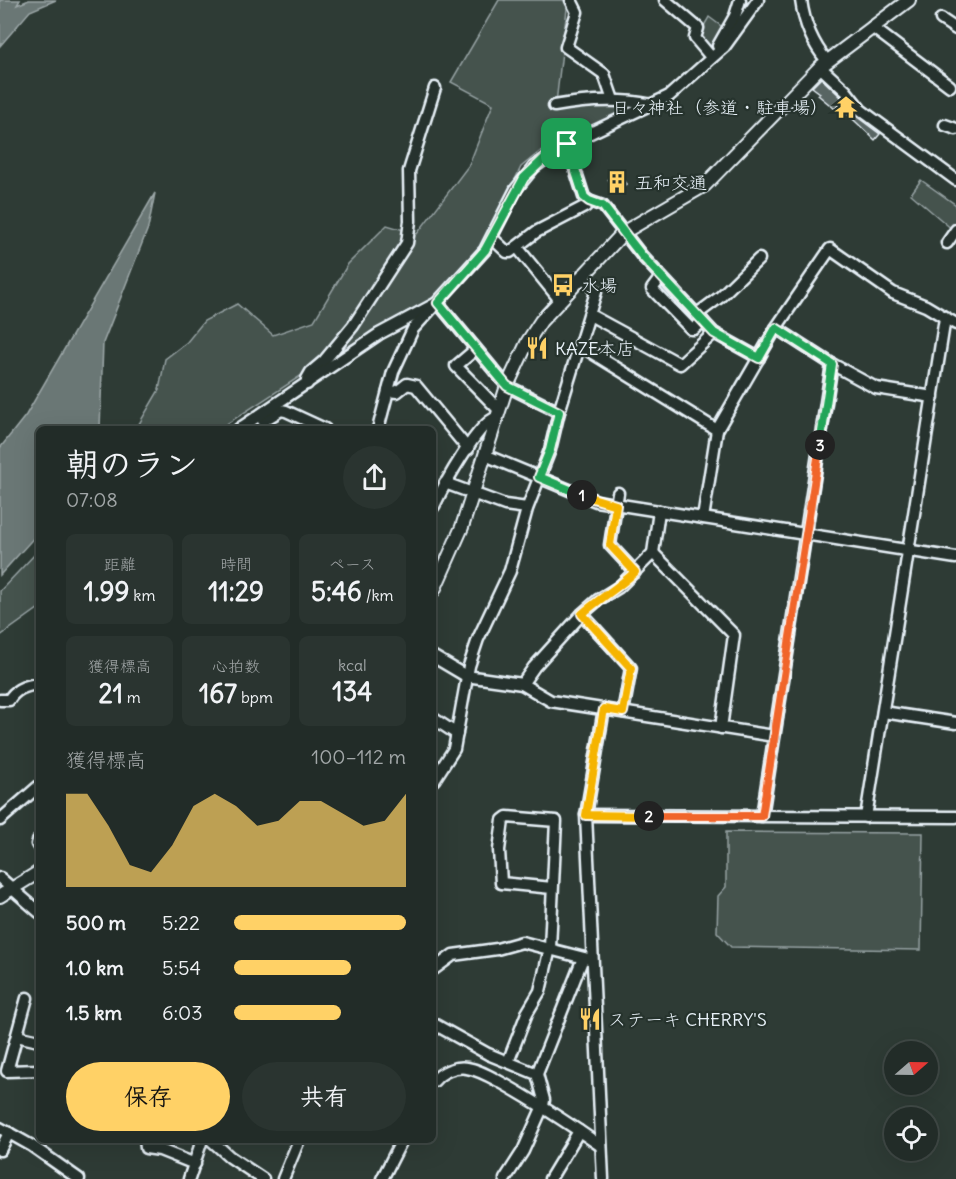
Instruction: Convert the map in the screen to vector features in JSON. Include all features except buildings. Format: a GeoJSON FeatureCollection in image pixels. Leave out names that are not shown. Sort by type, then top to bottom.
{"type":"FeatureCollection","features":[{"type":"Feature","properties":{"kind":"main road"},"geometry":{"type":"LineString","coordinates":[[436,586],[452,553],[507,386],[528,341],[560,300],[624,232],[705,185],[823,64],[909,0]]}},
{"type":"Feature","properties":{"kind":"main road"},"geometry":{"type":"LineString","coordinates":[[0,896],[36,874]]}},
{"type":"Feature","properties":{"kind":"street"},"geometry":{"type":"LineString","coordinates":[[572,0],[577,12],[566,47],[604,74],[613,100]]}},
{"type":"Feature","properties":{"kind":"street"},"geometry":{"type":"LineString","coordinates":[[665,0],[698,28],[695,38],[711,57]]}},
{"type":"Feature","properties":{"kind":"street"},"geometry":{"type":"LineString","coordinates":[[379,426],[393,372],[413,329],[485,250],[524,178],[545,158],[567,144],[653,105],[683,85],[724,47],[758,0]]}},
{"type":"Feature","properties":{"kind":"street"},"geometry":{"type":"LineString","coordinates":[[801,0],[802,16],[823,64],[852,100],[885,130],[956,184]]}},
{"type":"Feature","properties":{"kind":"street"},"geometry":{"type":"LineString","coordinates":[[711,57],[735,16],[739,1]]}},
{"type":"Feature","properties":{"kind":"street"},"geometry":{"type":"LineString","coordinates":[[739,1],[750,12]]}},
{"type":"Feature","properties":{"kind":"street"},"geometry":{"type":"LineString","coordinates":[[872,27],[950,86]]}},
{"type":"Feature","properties":{"kind":"street"},"geometry":{"type":"LineString","coordinates":[[307,384],[311,372],[324,361],[353,326],[407,243],[410,221],[409,171],[435,88]]}},
{"type":"Feature","properties":{"kind":"street"},"geometry":{"type":"LineString","coordinates":[[554,106],[584,100],[613,100],[653,105]]}},
{"type":"Feature","properties":{"kind":"street"},"geometry":{"type":"LineString","coordinates":[[567,144],[584,197],[603,206],[661,277],[714,333],[759,358]]}},
{"type":"Feature","properties":{"kind":"street"},"geometry":{"type":"LineString","coordinates":[[939,170],[956,180]]}},
{"type":"Feature","properties":{"kind":"street"},"geometry":{"type":"LineString","coordinates":[[492,238],[507,252],[536,232],[586,206],[589,201]]}},
{"type":"Feature","properties":{"kind":"street"},"geometry":{"type":"LineString","coordinates":[[947,243],[956,230]]}},
{"type":"Feature","properties":{"kind":"street"},"geometry":{"type":"LineString","coordinates":[[517,247],[560,300]]}},
{"type":"Feature","properties":{"kind":"street"},"geometry":{"type":"LineString","coordinates":[[703,518],[717,430],[776,328],[830,249],[893,293],[926,306],[956,324]]}},
{"type":"Feature","properties":{"kind":"street"},"geometry":{"type":"LineString","coordinates":[[661,277],[651,289],[691,329],[700,317],[759,259]]}},
{"type":"Feature","properties":{"kind":"street"},"geometry":{"type":"LineString","coordinates":[[436,777],[454,749],[466,676],[476,643],[510,571],[527,508],[550,450],[559,412],[581,346],[596,292],[582,275]]}},
{"type":"Feature","properties":{"kind":"street"},"geometry":{"type":"LineString","coordinates":[[244,426],[379,334],[429,305],[438,303]]}},
{"type":"Feature","properties":{"kind":"street"},"geometry":{"type":"LineString","coordinates":[[438,303],[507,386],[559,412]]}},
{"type":"Feature","properties":{"kind":"street"},"geometry":{"type":"LineString","coordinates":[[590,315],[680,364],[714,333]]}},
{"type":"Feature","properties":{"kind":"street"},"geometry":{"type":"LineString","coordinates":[[866,817],[945,318]]}},
{"type":"Feature","properties":{"kind":"street"},"geometry":{"type":"LineString","coordinates":[[776,328],[832,364],[876,388],[933,397]]}},
{"type":"Feature","properties":{"kind":"street"},"geometry":{"type":"LineString","coordinates":[[581,346],[717,430]]}},
{"type":"Feature","properties":{"kind":"street"},"geometry":{"type":"LineString","coordinates":[[436,502],[445,483],[484,424],[498,414],[456,366],[476,349]]}},
{"type":"Feature","properties":{"kind":"street"},"geometry":{"type":"LineString","coordinates":[[762,816],[832,364]]}},
{"type":"Feature","properties":{"kind":"street"},"geometry":{"type":"LineString","coordinates":[[388,392],[397,392],[407,384],[416,386],[468,449]]}},
{"type":"Feature","properties":{"kind":"street"},"geometry":{"type":"LineString","coordinates":[[255,426],[281,410],[318,426]]}},
{"type":"Feature","properties":{"kind":"street"},"geometry":{"type":"LineString","coordinates":[[485,455],[596,501],[956,558]]}},
{"type":"Feature","properties":{"kind":"street"},"geometry":{"type":"LineString","coordinates":[[445,483],[473,491],[505,505],[527,508]]}},
{"type":"Feature","properties":{"kind":"street"},"geometry":{"type":"LineString","coordinates":[[618,493],[610,545],[635,572]]}},
{"type":"Feature","properties":{"kind":"street"},"geometry":{"type":"LineString","coordinates":[[522,684],[534,667],[582,614],[598,600],[619,587],[653,553],[659,511]]}},
{"type":"Feature","properties":{"kind":"street"},"geometry":{"type":"LineString","coordinates":[[653,553],[734,635],[721,728]]}},
{"type":"Feature","properties":{"kind":"street"},"geometry":{"type":"LineString","coordinates":[[582,614],[631,668],[623,712]]}},
{"type":"Feature","properties":{"kind":"street"},"geometry":{"type":"LineString","coordinates":[[436,658],[466,676],[522,684],[551,701],[774,736]]}},
{"type":"Feature","properties":{"kind":"street"},"geometry":{"type":"LineString","coordinates":[[0,700],[9,700],[12,694],[23,687],[36,685]]}},
{"type":"Feature","properties":{"kind":"street"},"geometry":{"type":"LineString","coordinates":[[603,1179],[587,959],[586,815],[604,709]]}},
{"type":"Feature","properties":{"kind":"street"},"geometry":{"type":"LineString","coordinates":[[883,712],[956,723]]}},
{"type":"Feature","properties":{"kind":"street"},"geometry":{"type":"LineString","coordinates":[[436,720],[457,734]]}},
{"type":"Feature","properties":{"kind":"street"},"geometry":{"type":"LineString","coordinates":[[0,820],[36,789]]}},
{"type":"Feature","properties":{"kind":"street"},"geometry":{"type":"LineString","coordinates":[[586,815],[956,817]]}},
{"type":"Feature","properties":{"kind":"street"},"geometry":{"type":"LineString","coordinates":[[508,1062],[527,1013],[540,991],[550,948],[556,821],[507,817],[503,820],[499,850],[501,883],[552,888]]}},
{"type":"Feature","properties":{"kind":"street"},"geometry":{"type":"LineString","coordinates":[[0,878],[36,909]]}},
{"type":"Feature","properties":{"kind":"street"},"geometry":{"type":"LineString","coordinates":[[436,968],[453,955],[497,949],[522,942],[587,959]]}},
{"type":"Feature","properties":{"kind":"street"},"geometry":{"type":"LineString","coordinates":[[506,1179],[523,1151],[543,1106],[544,1100],[537,1074],[587,959]]}},
{"type":"Feature","properties":{"kind":"street"},"geometry":{"type":"LineString","coordinates":[[27,998],[7,1071],[36,1070]]}},
{"type":"Feature","properties":{"kind":"street"},"geometry":{"type":"LineString","coordinates":[[436,1025],[508,1062],[537,1074]]}},
{"type":"Feature","properties":{"kind":"street"},"geometry":{"type":"LineString","coordinates":[[17,1036],[36,1040]]}},
{"type":"Feature","properties":{"kind":"street"},"geometry":{"type":"LineString","coordinates":[[436,1078],[446,1071],[465,1067],[480,1071],[543,1106],[601,1146]]}},
{"type":"Feature","properties":{"kind":"street"},"geometry":{"type":"LineString","coordinates":[[0,1150],[5,1130],[79,1179]]}},
{"type":"Feature","properties":{"kind":"street"},"geometry":{"type":"LineString","coordinates":[[550,1179],[579,1131]]}},
{"type":"Feature","properties":{"kind":"street"},"geometry":{"type":"LineString","coordinates":[[145,1143],[146,1148],[150,1150],[160,1150],[195,1164]]}},
{"type":"Feature","properties":{"kind":"street"},"geometry":{"type":"LineString","coordinates":[[189,1179],[201,1143]]}},
{"type":"Feature","properties":{"kind":"street"},"geometry":{"type":"LineString","coordinates":[[214,1143],[245,1174],[263,1179]]}},
{"type":"Feature","properties":{"kind":"street"},"geometry":{"type":"LineString","coordinates":[[283,1179],[298,1143]]}},
{"type":"Feature","properties":{"kind":"street"},"geometry":{"type":"LineString","coordinates":[[382,1179],[400,1143]]}},
{"type":"Feature","properties":{"kind":"shaded area"},"geometry":{"type":"Polygon","coordinates":[[[0,0],[20,0],[17,5],[29,0],[56,0],[30,11],[0,46],[0,0]]]}},
{"type":"Feature","properties":{"kind":"shaded area"},"geometry":{"type":"Polygon","coordinates":[[[499,0],[568,0],[556,103],[593,99],[640,109],[588,127],[566,141],[542,150],[521,167],[497,217],[490,240],[437,301],[408,311],[325,360],[224,426],[138,426],[159,390],[165,359],[187,342],[204,321],[237,304],[273,335],[314,321],[348,264],[387,225],[417,234],[469,165],[493,104],[451,82],[499,0]]]}},
{"type":"Feature","properties":{"kind":"shaded area"},"geometry":{"type":"Polygon","coordinates":[[[709,17],[725,29],[709,51],[698,36],[709,17]]]}},
{"type":"Feature","properties":{"kind":"shaded area"},"geometry":{"type":"Polygon","coordinates":[[[921,180],[956,205],[954,231],[911,194],[921,180]]]}},
{"type":"Feature","properties":{"kind":"shaded area"},"geometry":{"type":"Polygon","coordinates":[[[155,193],[148,228],[103,343],[100,426],[36,426],[36,535],[0,575],[0,448],[26,415],[155,193]]]}},
{"type":"Feature","properties":{"kind":"shaded area"},"geometry":{"type":"Polygon","coordinates":[[[36,553],[36,610],[0,636],[0,591],[36,553]]]}},
{"type":"Feature","properties":{"kind":"shaded area"},"geometry":{"type":"Polygon","coordinates":[[[726,832],[923,833],[921,950],[731,947],[717,932],[718,896],[726,887],[726,832]]]}},
{"type":"Feature","properties":{"kind":"place","name":"日々神社（参道・駐車場）"},"geometry":{"type":"Point","coordinates":[846,107]}},
{"type":"Feature","properties":{"kind":"place","name":"五和交通"},"geometry":{"type":"Point","coordinates":[617,182]}},
{"type":"Feature","properties":{"kind":"place","name":"水場"},"geometry":{"type":"Point","coordinates":[563,285]}},
{"type":"Feature","properties":{"kind":"place","name":"KAZE本店"},"geometry":{"type":"Point","coordinates":[537,348]}},
{"type":"Feature","properties":{"kind":"place","name":"ステーキ CHERRY'S"},"geometry":{"type":"Point","coordinates":[590,1019]}},
{"type":"Feature","properties":{"kind":"route"},"geometry":{"type":"LineString","coordinates":[[567,144],[584,197],[603,206],[642,256],[714,333],[759,358],[776,328],[832,364],[762,816],[586,815],[604,709],[623,712],[631,668],[582,614],[598,600],[619,587],[635,572],[610,545],[616,505],[596,501],[539,477],[550,450],[559,412],[507,386],[498,378],[447,311],[438,303],[485,250],[524,178],[545,158],[567,144]]}}]}
